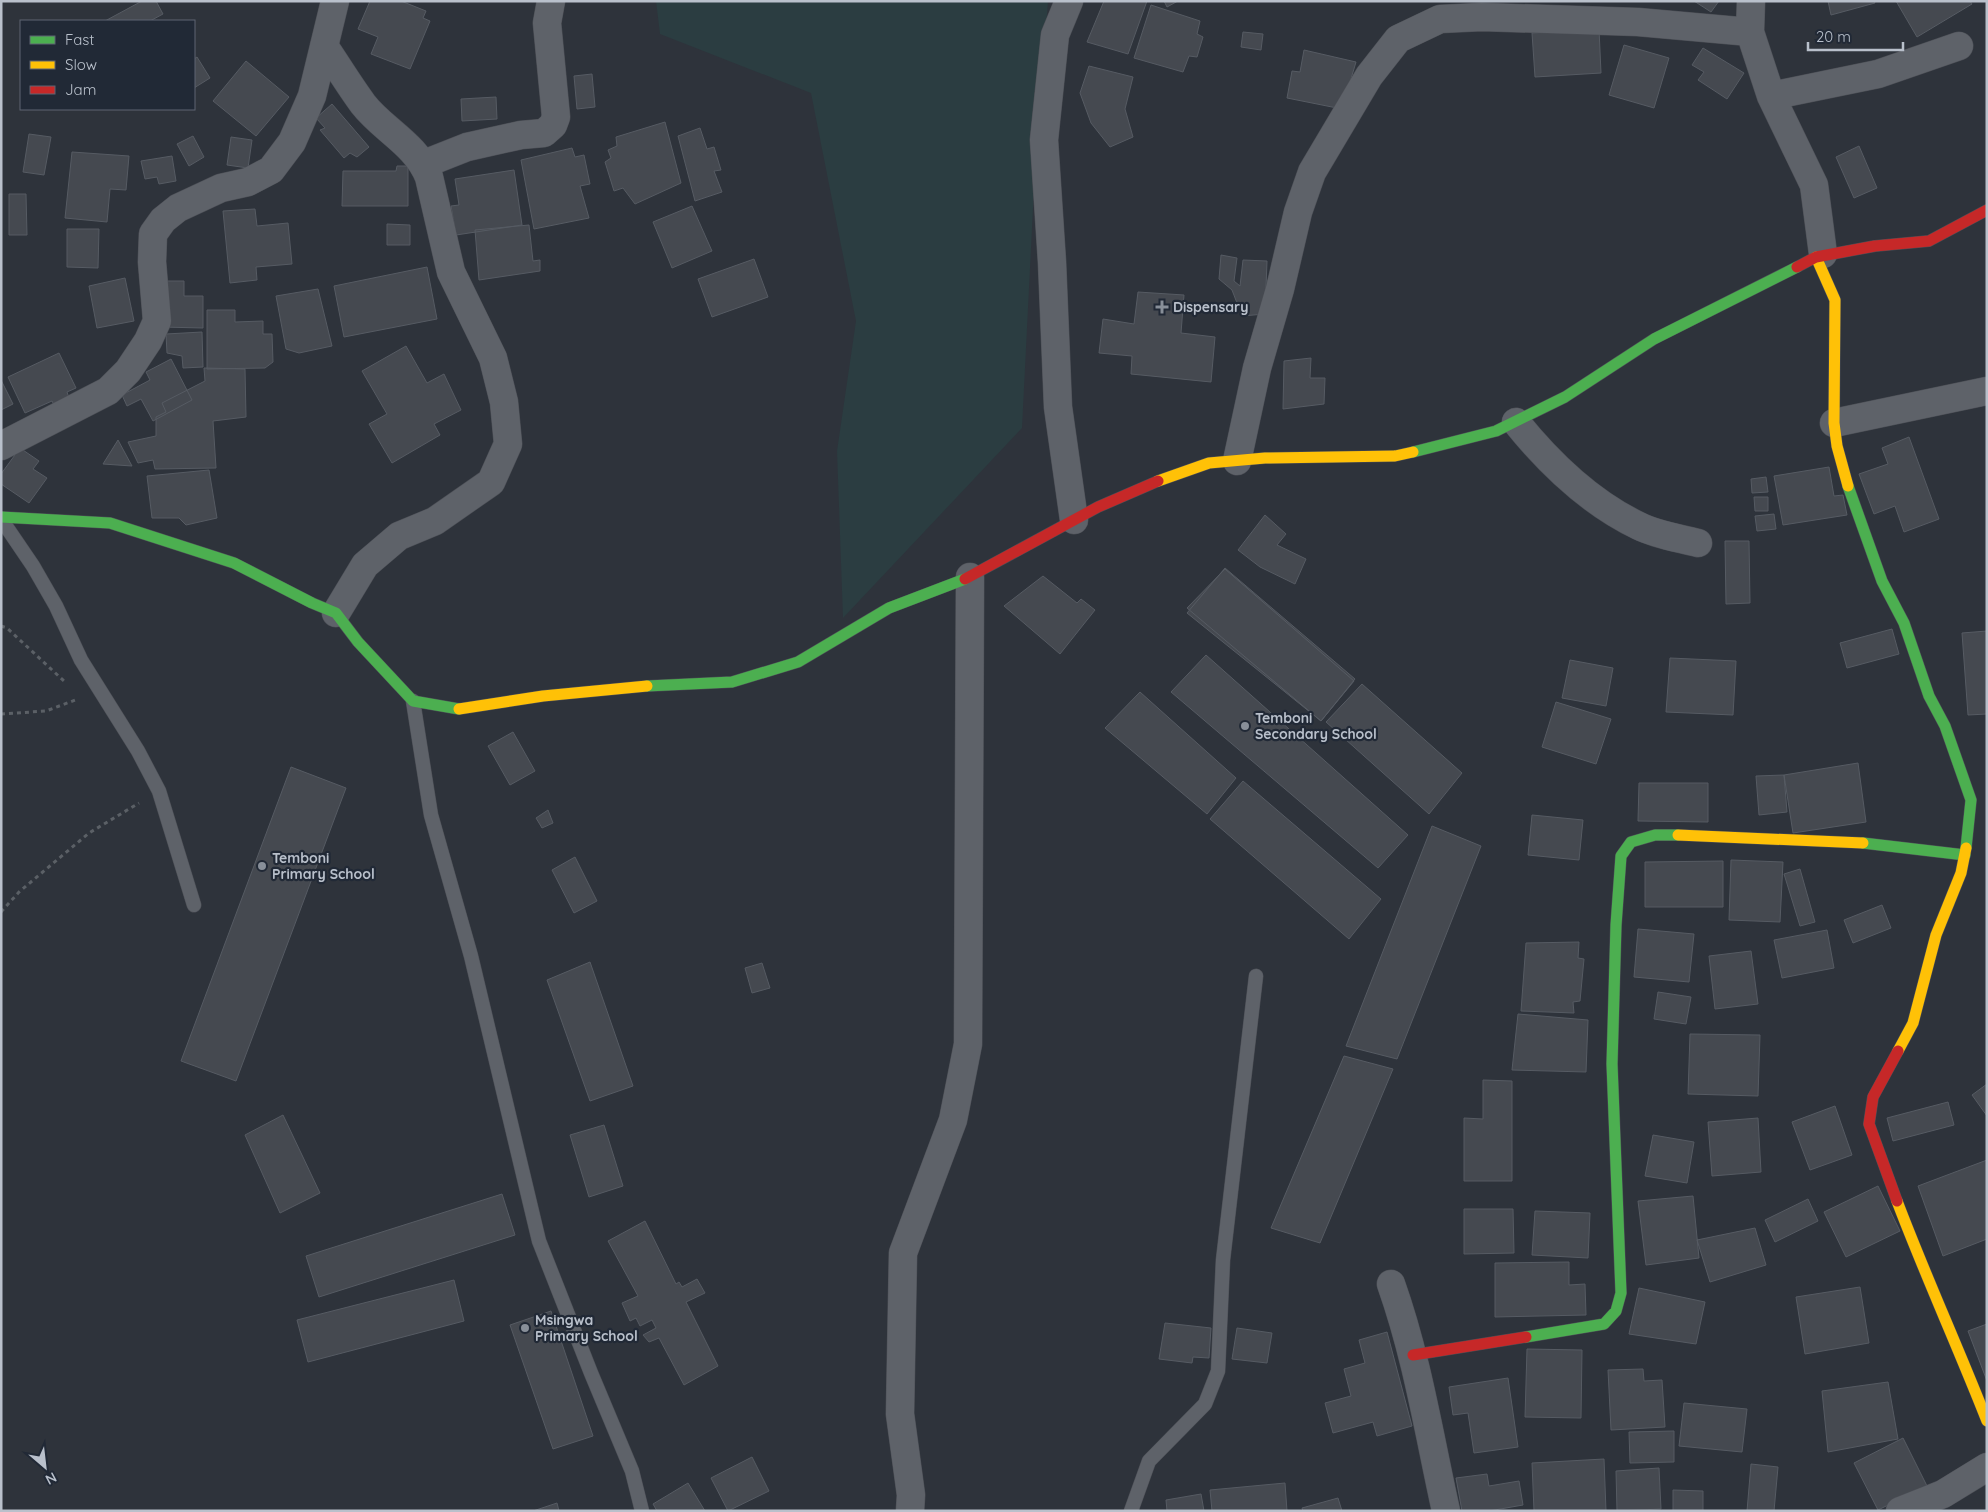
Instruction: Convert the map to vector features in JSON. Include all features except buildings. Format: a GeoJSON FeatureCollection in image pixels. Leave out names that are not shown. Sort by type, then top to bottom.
{"type":"FeatureCollection","features":[{"type":"Feature","properties":{"kind":"street"},"geometry":{"type":"LineString","coordinates":[[1,446],[108,391],[128,371],[148,341],[157,321],[152,262],[153,234],[163,220],[178,208],[221,188],[248,182],[271,170],[292,142],[312,96],[335,1]]}},
{"type":"Feature","properties":{"kind":"street"},"geometry":{"type":"LineString","coordinates":[[424,164],[467,147],[521,135],[544,133],[553,125],[556,117],[547,22],[551,1]]}},
{"type":"Feature","properties":{"kind":"street"},"geometry":{"type":"LineString","coordinates":[[1069,1],[1055,35],[1044,140],[1052,262],[1058,407],[1074,520]]}},
{"type":"Feature","properties":{"kind":"street"},"geometry":{"type":"LineString","coordinates":[[1751,1],[1750,32],[1771,96],[1814,185],[1819,255],[1835,300],[1834,423],[1844,474],[1882,580],[1904,623],[1929,696],[1945,726],[1971,800],[1965,854],[1960,873],[1936,935],[1913,1023],[1873,1097],[1869,1124],[1916,1252],[1964,1362],[1987,1421]]}},
{"type":"Feature","properties":{"kind":"street"},"geometry":{"type":"LineString","coordinates":[[1237,461],[1257,368],[1280,289],[1298,212],[1312,172],[1369,76],[1398,39],[1440,10],[1482,17],[1570,18],[1750,32]]}},
{"type":"Feature","properties":{"kind":"street"},"geometry":{"type":"LineString","coordinates":[[324,46],[364,105],[395,133],[424,164],[429,177],[451,272],[494,358],[504,402],[508,444],[491,482],[435,521],[399,536],[365,565],[336,613]]}},
{"type":"Feature","properties":{"kind":"street"},"geometry":{"type":"LineString","coordinates":[[1771,96],[1878,74],[1959,46]]}},
{"type":"Feature","properties":{"kind":"street"},"geometry":{"type":"LineString","coordinates":[[1,518],[110,523],[234,563],[312,603],[336,613],[358,642],[414,701],[459,709],[543,696],[656,685],[732,682],[798,662],[889,608],[970,577],[1098,507],[1163,479],[1209,463],[1395,456],[1443,446],[1496,431],[1565,397],[1654,339],[1740,297],[1819,255],[1875,246],[1929,241],[1987,210]]}},
{"type":"Feature","properties":{"kind":"street"},"geometry":{"type":"LineString","coordinates":[[1834,423],[1987,391]]}},
{"type":"Feature","properties":{"kind":"street"},"geometry":{"type":"LineString","coordinates":[[1516,422],[1542,452],[1597,501],[1640,527],[1698,543]]}},
{"type":"Feature","properties":{"kind":"street"},"geometry":{"type":"LineString","coordinates":[[910,1511],[911,1495],[900,1414],[903,1253],[953,1120],[968,1044],[970,577]]}},
{"type":"Feature","properties":{"kind":"street"},"geometry":{"type":"LineString","coordinates":[[1413,1355],[1604,1324],[1612,1319],[1617,1312],[1621,1293],[1612,1064],[1616,925],[1621,856],[1631,842],[1655,835],[1695,836],[1861,843],[1965,854]]}},
{"type":"Feature","properties":{"kind":"street"},"geometry":{"type":"LineString","coordinates":[[1391,1284],[1405,1324],[1413,1355],[1446,1511]]}},
{"type":"Feature","properties":{"kind":"street"},"geometry":{"type":"LineString","coordinates":[[1900,1511],[1949,1502],[1987,1467]]}},
{"type":"Feature","properties":{"kind":"lane"},"geometry":{"type":"LineString","coordinates":[[1,518],[33,566],[56,606],[81,660],[138,751],[159,791],[194,905]]}},
{"type":"Feature","properties":{"kind":"lane"},"geometry":{"type":"LineString","coordinates":[[414,701],[431,816],[471,956],[539,1241],[632,1471],[642,1511]]}},
{"type":"Feature","properties":{"kind":"lane"},"geometry":{"type":"LineString","coordinates":[[1131,1511],[1149,1461],[1205,1404],[1218,1371],[1223,1260],[1256,976]]}},
{"type":"Feature","properties":{"kind":"path"},"geometry":{"type":"LineString","coordinates":[[1,626],[7,628],[68,685]]}},
{"type":"Feature","properties":{"kind":"path"},"geometry":{"type":"LineString","coordinates":[[1,714],[46,711],[82,698],[75,691]]}},
{"type":"Feature","properties":{"kind":"path"},"geometry":{"type":"LineString","coordinates":[[1,912],[19,892],[89,833],[159,791]]}},
{"type":"Feature","properties":{"kind":"shaded area"},"geometry":{"type":"Polygon","coordinates":[[[656,1],[1048,1],[1034,188],[1022,428],[843,618],[837,451],[856,321],[811,93],[660,34],[656,1]]]}},
{"type":"Feature","properties":{"kind":"traffic: fast"},"geometry":{"type":"LineString","coordinates":[[1413,452],[1496,431],[1565,397],[1654,339],[1797,267]]}},
{"type":"Feature","properties":{"kind":"traffic: fast"},"geometry":{"type":"LineString","coordinates":[[1848,486],[1882,581],[1904,623],[1929,696],[1945,726],[1971,800],[1966,848]]}},
{"type":"Feature","properties":{"kind":"traffic: fast"},"geometry":{"type":"LineString","coordinates":[[1,517],[110,523],[234,563],[312,603],[336,613],[358,642],[413,701],[459,709]]}},
{"type":"Feature","properties":{"kind":"traffic: fast"},"geometry":{"type":"LineString","coordinates":[[647,686],[732,682],[798,662],[889,608],[965,579]]}},
{"type":"Feature","properties":{"kind":"traffic: fast"},"geometry":{"type":"LineString","coordinates":[[1526,1337],[1604,1324],[1616,1311],[1621,1293],[1612,1064],[1616,925],[1621,856],[1631,842],[1655,835],[1678,835]]}},
{"type":"Feature","properties":{"kind":"traffic: fast"},"geometry":{"type":"LineString","coordinates":[[1863,843],[1965,855]]}},
{"type":"Feature","properties":{"kind":"traffic: slow"},"geometry":{"type":"LineString","coordinates":[[1816,257],[1835,300],[1834,423],[1837,446],[1848,486]]}},
{"type":"Feature","properties":{"kind":"traffic: slow"},"geometry":{"type":"LineString","coordinates":[[1158,481],[1209,463],[1265,458],[1395,456],[1413,452]]}},
{"type":"Feature","properties":{"kind":"traffic: slow"},"geometry":{"type":"LineString","coordinates":[[459,709],[543,696],[647,686]]}},
{"type":"Feature","properties":{"kind":"traffic: slow"},"geometry":{"type":"LineString","coordinates":[[1678,835],[1863,843]]}},
{"type":"Feature","properties":{"kind":"traffic: slow"},"geometry":{"type":"LineString","coordinates":[[1898,1051],[1913,1023],[1936,935],[1961,873],[1966,848]]}},
{"type":"Feature","properties":{"kind":"traffic: slow"},"geometry":{"type":"LineString","coordinates":[[1897,1201],[1987,1421]]}},
{"type":"Feature","properties":{"kind":"traffic: jam"},"geometry":{"type":"LineString","coordinates":[[1797,267],[1816,257],[1875,246],[1929,241],[1987,210]]}},
{"type":"Feature","properties":{"kind":"traffic: jam"},"geometry":{"type":"LineString","coordinates":[[965,579],[1098,507],[1158,481]]}},
{"type":"Feature","properties":{"kind":"traffic: jam"},"geometry":{"type":"LineString","coordinates":[[1897,1201],[1869,1124],[1873,1097],[1898,1051]]}},
{"type":"Feature","properties":{"kind":"traffic: jam"},"geometry":{"type":"LineString","coordinates":[[1413,1355],[1526,1337]]}},
{"type":"Feature","properties":{"kind":"place","name":"Dispensary"},"geometry":{"type":"Point","coordinates":[1162,307]}},
{"type":"Feature","properties":{"kind":"place","name":"Temboni Secondary School"},"geometry":{"type":"Point","coordinates":[1245,726]}},
{"type":"Feature","properties":{"kind":"place","name":"Temboni Primary School"},"geometry":{"type":"Point","coordinates":[262,866]}},
{"type":"Feature","properties":{"kind":"place","name":"Msingwa Primary School"},"geometry":{"type":"Point","coordinates":[525,1328]}}]}
